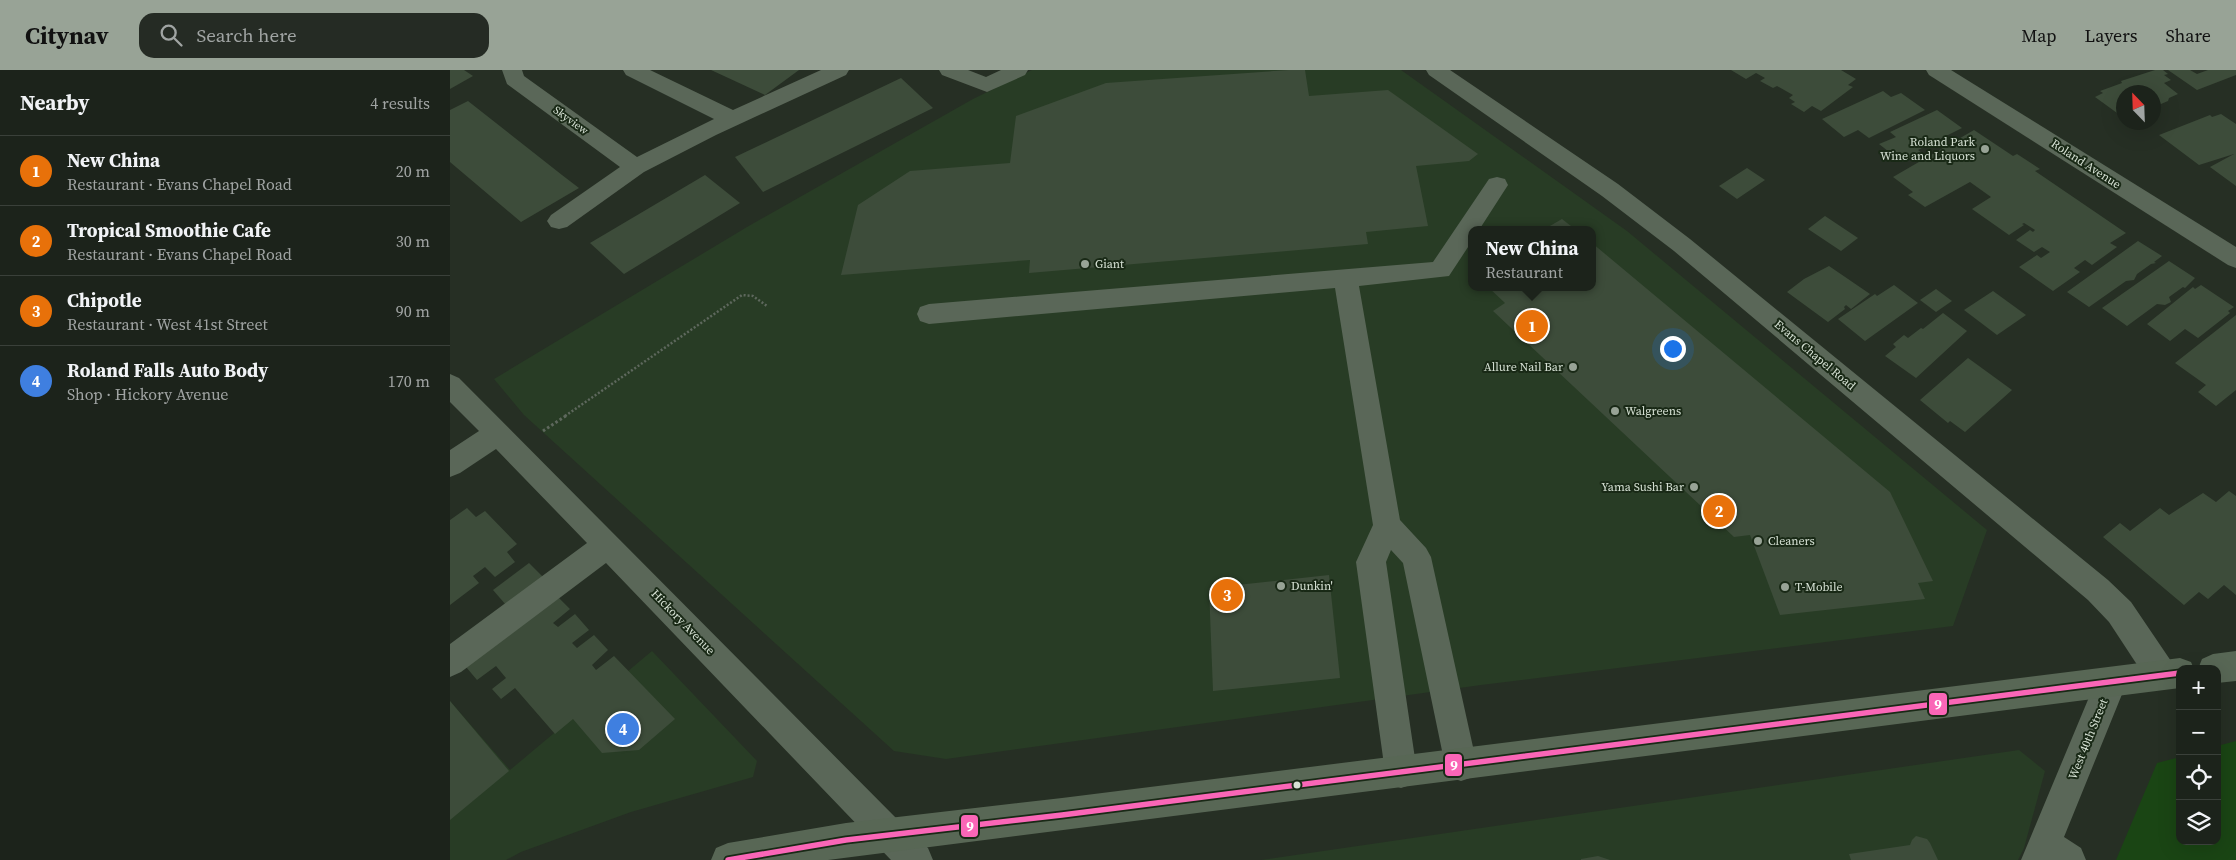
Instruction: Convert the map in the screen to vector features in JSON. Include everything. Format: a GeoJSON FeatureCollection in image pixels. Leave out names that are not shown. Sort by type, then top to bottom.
{"type":"FeatureCollection","features":[{"type":"Feature","properties":{"kind":"main road"},"geometry":{"type":"LineString","coordinates":[[2221,668],[2236,666]]}},
{"type":"Feature","properties":{"kind":"main road","name":"West 40th Street"},"geometry":{"type":"LineString","coordinates":[[2111,682],[2171,674]]}},
{"type":"Feature","properties":{"kind":"main road"},"geometry":{"type":"LineString","coordinates":[[728,860],[888,834],[1062,815],[2111,682]]}},
{"type":"Feature","properties":{"kind":"street","name":"Skyview"},"geometry":{"type":"LineString","coordinates":[[512,70],[514,79],[636,167]]}},
{"type":"Feature","properties":{"kind":"street"},"geometry":{"type":"LineString","coordinates":[[632,70],[733,119]]}},
{"type":"Feature","properties":{"kind":"street"},"geometry":{"type":"LineString","coordinates":[[560,221],[636,167],[839,70]]}},
{"type":"Feature","properties":{"kind":"street"},"geometry":{"type":"LineString","coordinates":[[949,70],[986,85],[1018,70]]}},
{"type":"Feature","properties":{"kind":"street","name":"Evans Chapel Road"},"geometry":{"type":"LineString","coordinates":[[1436,70],[1610,190],[1682,246],[2090,583],[2120,612],[2171,674]]}},
{"type":"Feature","properties":{"kind":"street","name":"Roland Avenue"},"geometry":{"type":"LineString","coordinates":[[1936,70],[2236,259]]}},
{"type":"Feature","properties":{"kind":"street"},"geometry":{"type":"LineString","coordinates":[[1470,226],[1497,185]]}},
{"type":"Feature","properties":{"kind":"street"},"geometry":{"type":"LineString","coordinates":[[930,314],[1440,270],[1468,228]]}},
{"type":"Feature","properties":{"kind":"street"},"geometry":{"type":"LineString","coordinates":[[1345,278],[1387,525],[1416,557],[1460,764]]}},
{"type":"Feature","properties":{"kind":"street","name":"Hickory Avenue"},"geometry":{"type":"LineString","coordinates":[[450,385],[608,544],[888,834],[916,860]]}},
{"type":"Feature","properties":{"kind":"street"},"geometry":{"type":"LineString","coordinates":[[450,466],[498,433]]}},
{"type":"Feature","properties":{"kind":"street"},"geometry":{"type":"LineString","coordinates":[[1387,525],[1371,562],[1401,772]]}},
{"type":"Feature","properties":{"kind":"street"},"geometry":{"type":"LineString","coordinates":[[450,662],[608,544]]}},
{"type":"Feature","properties":{"kind":"street","name":"West 40th Street"},"geometry":{"type":"LineString","coordinates":[[2050,855],[2111,682]]}},
{"type":"Feature","properties":{"kind":"path"},"geometry":{"type":"LineString","coordinates":[[546,429],[742,295],[753,296],[767,306]]}},
{"type":"Feature","properties":{"kind":"shaded area"},"geometry":{"type":"Polygon","coordinates":[[[1032,70],[1401,70],[1627,231],[1987,530],[1953,626],[1481,685],[946,759],[894,751],[524,415],[494,379],[747,227],[973,99],[1032,70]]]}},
{"type":"Feature","properties":{"kind":"shaded area"},"geometry":{"type":"Polygon","coordinates":[[[652,651],[757,761],[753,777],[631,812],[521,852],[506,860],[450,860],[450,701],[510,770],[652,651]]]}},
{"type":"Feature","properties":{"kind":"shaded area"},"geometry":{"type":"Polygon","coordinates":[[[2019,750],[2045,771],[2024,848],[2018,860],[1261,860],[2019,750]]]}},
{"type":"Feature","properties":{"kind":"green space"},"geometry":{"type":"Polygon","coordinates":[[[2236,741],[2236,860],[2116,860],[2157,763],[2176,758],[2176,845],[2221,845],[2221,745],[2236,741]]]}},
{"type":"Feature","properties":{"kind":"building"},"geometry":{"type":"Polygon","coordinates":[[[450,70],[464,70],[473,76],[450,89],[450,70]]]}},
{"type":"Feature","properties":{"kind":"building"},"geometry":{"type":"Polygon","coordinates":[[[711,70],[799,70],[765,95],[711,70]]]}},
{"type":"Feature","properties":{"kind":"building"},"geometry":{"type":"Polygon","coordinates":[[[1305,70],[1309,96],[1388,90],[1478,154],[1469,161],[1416,166],[1428,226],[1366,232],[1368,244],[1029,273],[1030,260],[841,275],[858,205],[910,171],[1010,163],[1016,116],[1106,83],[1305,70]]]}},
{"type":"Feature","properties":{"kind":"building"},"geometry":{"type":"Polygon","coordinates":[[[1731,70],[1841,70],[1856,79],[1848,85],[1853,87],[1821,111],[1812,106],[1804,112],[1791,104],[1795,102],[1789,98],[1793,95],[1777,86],[1773,88],[1760,81],[1765,78],[1756,73],[1746,79],[1731,70]]]}},
{"type":"Feature","properties":{"kind":"building"},"geometry":{"type":"Polygon","coordinates":[[[2155,70],[2163,70],[2168,74],[2164,75],[2171,80],[2164,83],[2178,94],[2161,104],[2161,85],[2116,85],[2122,83],[2121,81],[2155,70]]]}},
{"type":"Feature","properties":{"kind":"building"},"geometry":{"type":"Polygon","coordinates":[[[2168,70],[2190,70],[2197,74],[2208,70],[2236,70],[2236,75],[2197,90],[2168,70]]]}},
{"type":"Feature","properties":{"kind":"building"},"geometry":{"type":"Polygon","coordinates":[[[901,78],[933,108],[763,192],[735,157],[901,78]]]}},
{"type":"Feature","properties":{"kind":"building"},"geometry":{"type":"Polygon","coordinates":[[[2116,85],[2116,112],[2095,97],[2103,93],[2100,91],[2116,85]]]}},
{"type":"Feature","properties":{"kind":"building"},"geometry":{"type":"Polygon","coordinates":[[[1883,91],[1891,97],[1901,93],[1925,110],[1869,138],[1858,130],[1844,137],[1822,119],[1883,91]]]}},
{"type":"Feature","properties":{"kind":"building"},"geometry":{"type":"Polygon","coordinates":[[[468,101],[579,188],[521,222],[450,162],[450,110],[468,101]]]}},
{"type":"Feature","properties":{"kind":"building"},"geometry":{"type":"Polygon","coordinates":[[[1937,110],[1962,128],[1918,150],[1922,153],[1902,162],[1879,144],[1896,137],[1890,132],[1937,110]]]}},
{"type":"Feature","properties":{"kind":"building"},"geometry":{"type":"Polygon","coordinates":[[[2221,114],[2236,124],[2236,186],[2210,167],[2234,154],[2199,165],[2159,135],[2210,115],[2212,117],[2221,114]]]}},
{"type":"Feature","properties":{"kind":"building"},"geometry":{"type":"Polygon","coordinates":[[[1974,130],[2013,156],[2017,154],[2040,169],[2035,171],[2126,233],[2110,243],[2117,247],[2092,265],[2085,260],[2074,268],[2080,272],[2053,291],[2019,267],[2037,255],[2041,258],[2050,252],[2042,247],[2034,252],[2016,240],[2030,230],[2033,232],[2035,230],[2024,223],[2022,224],[2024,225],[2009,235],[1972,209],[1991,197],[1970,182],[1925,207],[1908,195],[1913,192],[1893,177],[1974,130]]]}},
{"type":"Feature","properties":{"kind":"building"},"geometry":{"type":"Polygon","coordinates":[[[1747,168],[1765,180],[1737,199],[1719,186],[1747,168]]]}},
{"type":"Feature","properties":{"kind":"building"},"geometry":{"type":"Polygon","coordinates":[[[705,175],[740,203],[624,274],[590,243],[705,175]]]}},
{"type":"Feature","properties":{"kind":"building"},"geometry":{"type":"Polygon","coordinates":[[[1825,216],[1858,238],[1841,251],[1808,229],[1825,216]]]}},
{"type":"Feature","properties":{"kind":"building"},"geometry":{"type":"Polygon","coordinates":[[[1562,219],[1571,226],[1550,226],[1562,219]]]}},
{"type":"Feature","properties":{"kind":"building"},"geometry":{"type":"Polygon","coordinates":[[[2138,241],[2162,256],[2154,262],[2156,263],[2151,264],[2137,274],[2134,280],[2126,281],[2089,307],[2067,292],[2138,241]]]}},
{"type":"Feature","properties":{"kind":"building"},"geometry":{"type":"Polygon","coordinates":[[[1596,246],[1890,492],[1933,581],[1918,583],[1925,599],[1780,615],[1750,535],[1734,537],[1493,311],[1505,303],[1492,291],[1596,291],[1596,246]]]}},
{"type":"Feature","properties":{"kind":"building"},"geometry":{"type":"Polygon","coordinates":[[[2169,261],[2195,278],[2185,288],[2183,287],[2169,297],[2171,302],[2165,305],[2157,304],[2127,326],[2102,308],[2169,261]]]}},
{"type":"Feature","properties":{"kind":"building"},"geometry":{"type":"Polygon","coordinates":[[[1829,266],[1870,294],[1851,309],[1846,305],[1845,309],[1828,322],[1787,292],[1804,279],[1829,266]]]}},
{"type":"Feature","properties":{"kind":"building"},"geometry":{"type":"Polygon","coordinates":[[[1894,285],[1918,303],[1865,341],[1838,319],[1875,294],[1877,296],[1894,285]]]}},
{"type":"Feature","properties":{"kind":"building"},"geometry":{"type":"Polygon","coordinates":[[[2201,285],[2234,307],[2228,311],[2230,313],[2198,338],[2185,329],[2170,341],[2147,324],[2193,287],[2195,289],[2201,285]]]}},
{"type":"Feature","properties":{"kind":"building"},"geometry":{"type":"Polygon","coordinates":[[[1936,289],[1952,301],[1936,312],[1920,300],[1936,289]]]}},
{"type":"Feature","properties":{"kind":"building"},"geometry":{"type":"Polygon","coordinates":[[[1993,291],[2026,315],[1997,335],[1964,310],[1993,291]]]}},
{"type":"Feature","properties":{"kind":"building"},"geometry":{"type":"Polygon","coordinates":[[[1943,313],[1967,331],[1916,378],[1885,356],[1896,347],[1893,344],[1904,335],[1908,338],[1943,313]]]}},
{"type":"Feature","properties":{"kind":"building"},"geometry":{"type":"Polygon","coordinates":[[[2236,315],[2236,390],[2216,406],[2198,392],[2206,385],[2175,363],[2236,315]]]}},
{"type":"Feature","properties":{"kind":"building"},"geometry":{"type":"Polygon","coordinates":[[[1968,358],[2012,390],[1965,432],[1950,421],[1948,423],[1920,400],[1968,358]]]}},
{"type":"Feature","properties":{"kind":"building"},"geometry":{"type":"Polygon","coordinates":[[[2229,491],[2236,496],[2236,595],[2224,585],[2208,599],[2199,592],[2184,605],[2103,537],[2120,523],[2130,531],[2160,508],[2169,515],[2203,493],[2216,502],[2229,491]]]}},
{"type":"Feature","properties":{"kind":"building"},"geometry":{"type":"Polygon","coordinates":[[[467,508],[476,517],[485,511],[517,544],[507,552],[515,562],[495,577],[485,567],[473,576],[479,583],[450,605],[450,520],[467,508]]]}},
{"type":"Feature","properties":{"kind":"building"},"geometry":{"type":"Polygon","coordinates":[[[529,563],[543,577],[506,605],[493,590],[529,563]]]}},
{"type":"Feature","properties":{"kind":"building"},"geometry":{"type":"Polygon","coordinates":[[[1329,575],[1340,678],[1213,691],[1209,588],[1329,575]]]}},
{"type":"Feature","properties":{"kind":"building"},"geometry":{"type":"Polygon","coordinates":[[[559,598],[570,609],[553,623],[558,627],[575,614],[589,630],[572,643],[577,648],[594,635],[608,650],[592,665],[596,670],[614,656],[675,719],[639,750],[602,753],[573,719],[555,734],[515,688],[501,699],[492,689],[506,678],[496,666],[477,680],[461,661],[559,598]]]}},
{"type":"Feature","properties":{"kind":"building"},"geometry":{"type":"Polygon","coordinates":[[[450,701],[509,771],[450,820],[450,701]]]}},
{"type":"Feature","properties":{"kind":"building"},"geometry":{"type":"Polygon","coordinates":[[[1916,836],[1927,839],[1938,860],[1851,860],[1849,854],[1910,845],[1916,836]]]}},
{"type":"Feature","properties":{"kind":"building"},"geometry":{"type":"Polygon","coordinates":[[[1598,856],[1610,860],[1581,860],[1581,859],[1598,856]]]}},
{"type":"Feature","properties":{"kind":"transit line","name":"9"},"geometry":{"type":"LineString","coordinates":[[728,860],[846,840],[1062,815],[2176,674]]}},
{"type":"Feature","properties":{"kind":"place","name":"Roland Park Wine and Liquors"},"geometry":{"type":"Point","coordinates":[1985,149]}},
{"type":"Feature","properties":{"kind":"place","name":"Giant"},"geometry":{"type":"Point","coordinates":[1085,264]}},
{"type":"Feature","properties":{"kind":"place","name":"New China"},"geometry":{"type":"Point","coordinates":[1532,326]}},
{"type":"Feature","properties":{"kind":"place","name":"Allure Nail Bar"},"geometry":{"type":"Point","coordinates":[1573,367]}},
{"type":"Feature","properties":{"kind":"place","name":"Walgreens"},"geometry":{"type":"Point","coordinates":[1615,411]}},
{"type":"Feature","properties":{"kind":"place","name":"Yama Sushi Bar"},"geometry":{"type":"Point","coordinates":[1694,487]}},
{"type":"Feature","properties":{"kind":"place","name":"Tropical Smoothie Cafe"},"geometry":{"type":"Point","coordinates":[1719,511]}},
{"type":"Feature","properties":{"kind":"place","name":"Cleaners"},"geometry":{"type":"Point","coordinates":[1758,541]}},
{"type":"Feature","properties":{"kind":"place","name":"Dunkin'"},"geometry":{"type":"Point","coordinates":[1281,586]}},
{"type":"Feature","properties":{"kind":"place","name":"T-Mobile"},"geometry":{"type":"Point","coordinates":[1785,587]}},
{"type":"Feature","properties":{"kind":"place","name":"Chipotle"},"geometry":{"type":"Point","coordinates":[1227,595]}},
{"type":"Feature","properties":{"kind":"place","name":"Roland Falls Auto Body"},"geometry":{"type":"Point","coordinates":[623,729]}}]}
